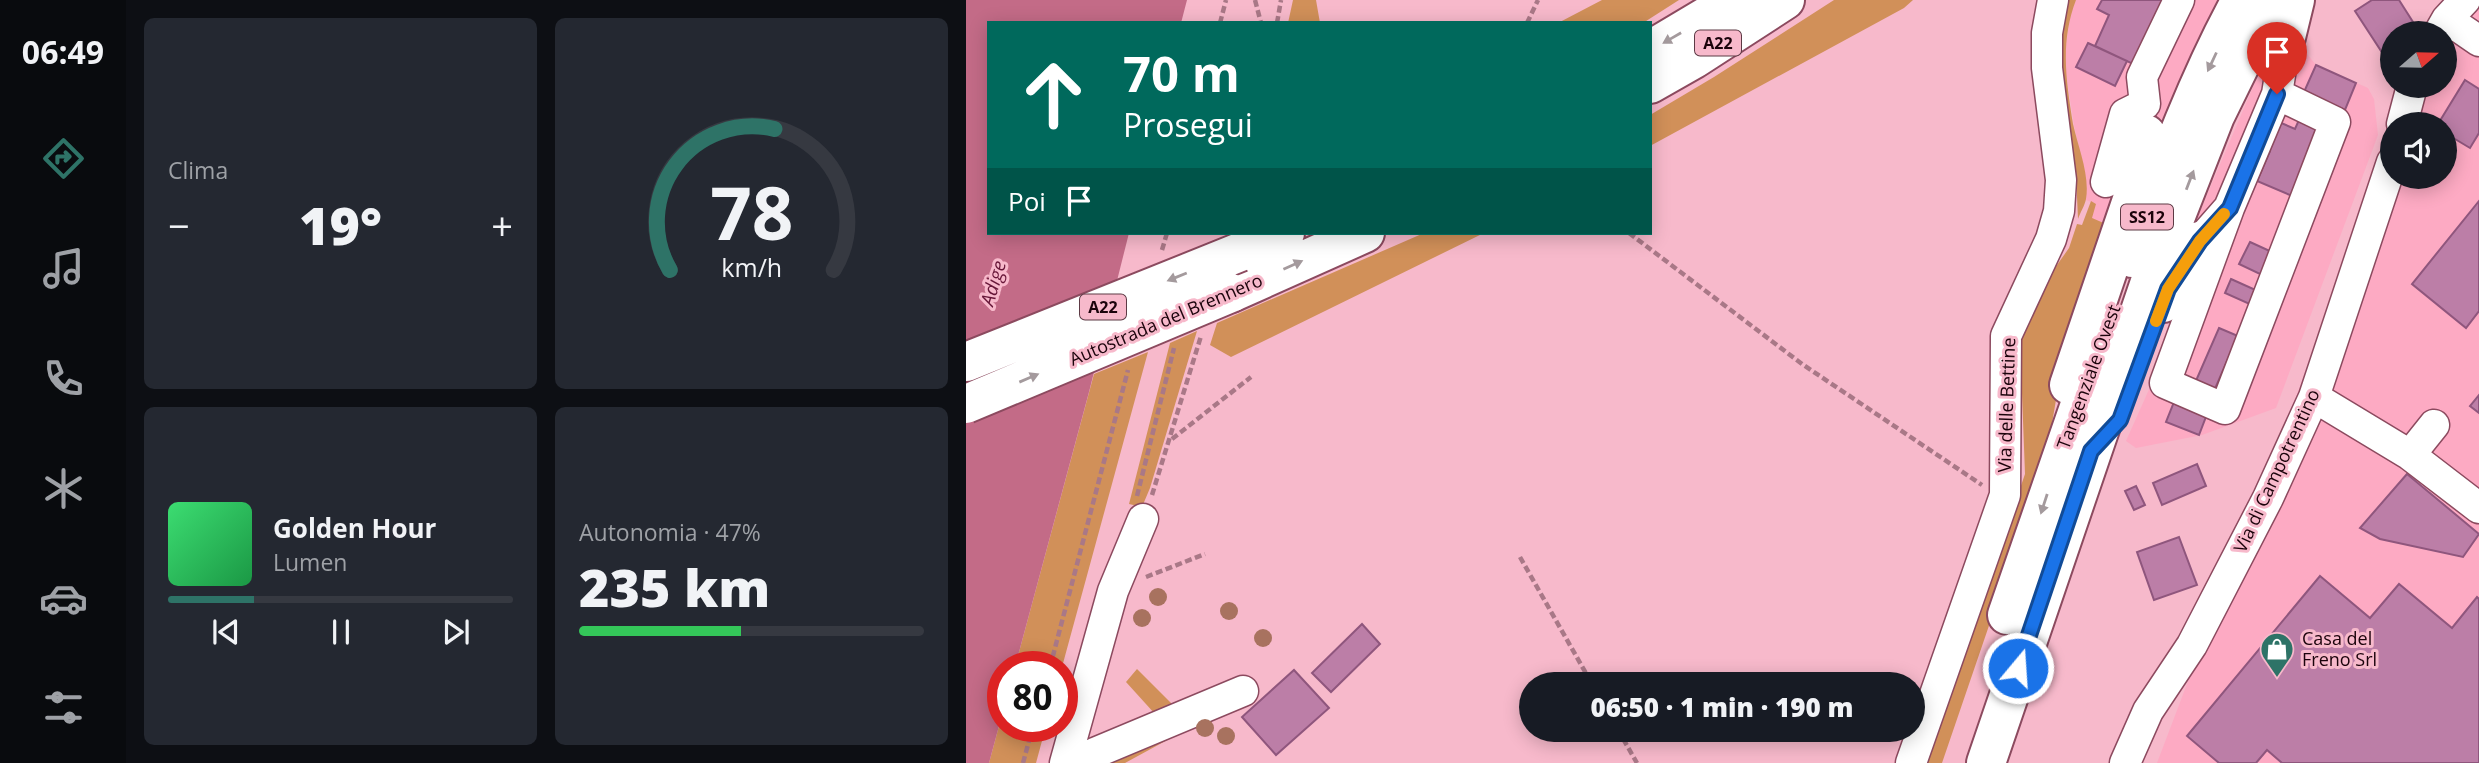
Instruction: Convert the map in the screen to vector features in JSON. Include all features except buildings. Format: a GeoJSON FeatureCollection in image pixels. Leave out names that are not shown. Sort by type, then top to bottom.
{"type":"FeatureCollection","features":[{"type":"Feature","properties":{"kind":"highway","name":"A22"},"geometry":{"type":"LineString","coordinates":[[1652,49],[1734,0]]}},
{"type":"Feature","properties":{"kind":"highway","name":"A22"},"geometry":{"type":"LineString","coordinates":[[1652,83],[1785,0]]}},
{"type":"Feature","properties":{"kind":"highway","name":"Tangenziale Ovest"},"geometry":{"type":"LineString","coordinates":[[1986,763],[2078,445],[2164,172],[2241,0]]}},
{"type":"Feature","properties":{"kind":"highway","name":"Tangenziale Ovest"},"geometry":{"type":"LineString","coordinates":[[1958,763],[2078,445],[2150,282],[2210,129],[2272,0]]}},
{"type":"Feature","properties":{"kind":"highway"},"geometry":{"type":"LineString","coordinates":[[2286,37],[2295,0]]}},
{"type":"Feature","properties":{"kind":"highway"},"geometry":{"type":"LineString","coordinates":[[2146,119],[2140,176],[2068,386],[2078,445],[2120,420],[2168,289],[2200,241]]}},
{"type":"Feature","properties":{"kind":"highway","name":"Autostrada del Brennero"},"geometry":{"type":"LineString","coordinates":[[966,362],[1279,235]]}},
{"type":"Feature","properties":{"kind":"highway","name":"Autostrada del Brennero"},"geometry":{"type":"LineString","coordinates":[[966,404],[1231,293],[1360,235]]}},
{"type":"Feature","properties":{"kind":"street","name":"Via delle Bettine"},"geometry":{"type":"LineString","coordinates":[[1911,763],[2005,495],[2006,336],[2050,239],[2059,211],[2061,180],[2047,68],[2047,33],[2053,0]]}},
{"type":"Feature","properties":{"kind":"street"},"geometry":{"type":"LineString","coordinates":[[2106,182],[2125,114],[2146,119],[2143,77],[2179,0]]}},
{"type":"Feature","properties":{"kind":"street"},"geometry":{"type":"LineString","coordinates":[[2450,17],[2479,41]]}},
{"type":"Feature","properties":{"kind":"street"},"geometry":{"type":"LineString","coordinates":[[2277,94],[2335,122],[2225,409],[2165,383],[2230,208],[2277,94],[2286,37]]}},
{"type":"Feature","properties":{"kind":"street","name":"Via di Campotrentino"},"geometry":{"type":"LineString","coordinates":[[2125,763],[2148,711],[2192,645],[2268,498],[2314,397],[2383,189]]}},
{"type":"Feature","properties":{"kind":"street"},"geometry":{"type":"LineString","coordinates":[[2200,241],[2230,208]]}},
{"type":"Feature","properties":{"kind":"street"},"geometry":{"type":"LineString","coordinates":[[2314,397],[2410,455],[2479,508]]}},
{"type":"Feature","properties":{"kind":"street"},"geometry":{"type":"LineString","coordinates":[[2410,455],[2434,425]]}},
{"type":"Feature","properties":{"kind":"street"},"geometry":{"type":"LineString","coordinates":[[1065,763],[1113,591],[1139,512]]}},
{"type":"Feature","properties":{"kind":"street"},"geometry":{"type":"LineString","coordinates":[[1075,763],[1243,691]]}},
{"type":"Feature","properties":{"kind":"path"},"geometry":{"type":"LineString","coordinates":[[1221,21],[1226,0]]}},
{"type":"Feature","properties":{"kind":"path"},"geometry":{"type":"LineString","coordinates":[[1255,0],[1260,21]]}},
{"type":"Feature","properties":{"kind":"path"},"geometry":{"type":"LineString","coordinates":[[1277,21],[1281,0]]}},
{"type":"Feature","properties":{"kind":"path"},"geometry":{"type":"LineString","coordinates":[[1528,21],[1538,0]]}},
{"type":"Feature","properties":{"kind":"path"},"geometry":{"type":"LineString","coordinates":[[1159,258],[1166,235]]}},
{"type":"Feature","properties":{"kind":"path"},"geometry":{"type":"LineString","coordinates":[[1632,235],[1802,364],[1975,483],[2005,495]]}},
{"type":"Feature","properties":{"kind":"path"},"geometry":{"type":"LineString","coordinates":[[1139,512],[1170,440],[1204,326]]}},
{"type":"Feature","properties":{"kind":"path"},"geometry":{"type":"LineString","coordinates":[[1139,512],[1176,340]]}},
{"type":"Feature","properties":{"kind":"path"},"geometry":{"type":"LineString","coordinates":[[1053,651],[1130,362]]}},
{"type":"Feature","properties":{"kind":"path"},"geometry":{"type":"LineString","coordinates":[[1170,440],[1251,377]]}},
{"type":"Feature","properties":{"kind":"path"},"geometry":{"type":"LineString","coordinates":[[1113,591],[1205,554]]}},
{"type":"Feature","properties":{"kind":"path"},"geometry":{"type":"LineString","coordinates":[[1520,557],[1585,672]]}},
{"type":"Feature","properties":{"kind":"path"},"geometry":{"type":"LineString","coordinates":[[1023,763],[1029,742]]}},
{"type":"Feature","properties":{"kind":"path"},"geometry":{"type":"LineString","coordinates":[[1625,742],[1637,763]]}},
{"type":"Feature","properties":{"kind":"shaded area"},"geometry":{"type":"Polygon","coordinates":[[[1293,0],[1316,0],[1320,21],[1288,21],[1293,0]]]}},
{"type":"Feature","properties":{"kind":"shaded area"},"geometry":{"type":"Polygon","coordinates":[[[1602,0],[1679,0],[1646,21],[1562,21],[1602,0]]]}},
{"type":"Feature","properties":{"kind":"shaded area"},"geometry":{"type":"Polygon","coordinates":[[[1834,0],[1913,0],[1904,8],[1652,145],[1652,114],[1834,0]]]}},
{"type":"Feature","properties":{"kind":"shaded area"},"geometry":{"type":"Polygon","coordinates":[[[2063,0],[2076,0],[2068,31],[2066,61],[2073,124],[2083,161],[2087,190],[2078,219],[2076,175],[2060,92],[2057,33],[2063,0]]]}},
{"type":"Feature","properties":{"kind":"shaded area"},"geometry":{"type":"Polygon","coordinates":[[[2076,0],[2223,0],[2113,227],[2091,218],[2096,204],[2086,200],[2086,183],[2064,60],[2070,15],[2076,0]]]}},
{"type":"Feature","properties":{"kind":"shaded area"},"geometry":{"type":"Polygon","coordinates":[[[2479,0],[2479,763],[2157,763],[2380,176],[2380,189],[2457,189],[2457,112],[2405,112],[2410,98],[2457,98],[2457,21],[2479,0]]]}},
{"type":"Feature","properties":{"kind":"shaded area"},"geometry":{"type":"Polygon","coordinates":[[[2276,33],[2295,39],[2316,65],[2368,88],[2374,99],[2378,135],[2276,408],[2202,435],[2136,448],[2126,441],[2205,264],[2190,235],[2276,33]]]}},
{"type":"Feature","properties":{"kind":"shaded area"},"geometry":{"type":"Polygon","coordinates":[[[2091,201],[2096,204],[2092,218],[2113,227],[2058,388],[2046,459],[1942,763],[1926,763],[2025,474],[2020,340],[2045,282],[2069,248],[2077,224],[2082,225],[2091,201]]]}},
{"type":"Feature","properties":{"kind":"shaded area"},"geometry":{"type":"Polygon","coordinates":[[[1419,235],[1480,235],[1231,357],[1210,345],[1217,323],[1419,235]]]}},
{"type":"Feature","properties":{"kind":"shaded area"},"geometry":{"type":"Polygon","coordinates":[[[1197,331],[1150,488],[1142,507],[1129,504],[1170,343],[1197,331]]]}},
{"type":"Feature","properties":{"kind":"shaded area"},"geometry":{"type":"Polygon","coordinates":[[[1148,352],[1066,651],[1019,651],[1094,374],[1148,352]]]}},
{"type":"Feature","properties":{"kind":"shaded area"},"geometry":{"type":"Polygon","coordinates":[[[1137,669],[1173,705],[1155,714],[1126,682],[1137,669]]]}},
{"type":"Feature","properties":{"kind":"shaded area"},"geometry":{"type":"Polygon","coordinates":[[[1204,720],[1125,763],[1094,763],[1204,720]]]}},
{"type":"Feature","properties":{"kind":"shaded area"},"geometry":{"type":"Polygon","coordinates":[[[995,742],[1042,742],[1036,763],[989,763],[995,742]]]}},
{"type":"Feature","properties":{"kind":"water","name":"Adige"},"geometry":{"type":"Polygon","coordinates":[[[966,0],[1187,0],[1182,21],[987,21],[987,235],[1128,235],[1019,651],[987,651],[987,742],[995,742],[989,763],[966,763],[966,0]]]}},
{"type":"Feature","properties":{"kind":"slow traffic"},"geometry":{"type":"LineString","coordinates":[[2156,321],[2168,289],[2200,241],[2224,214]]}},
{"type":"Feature","properties":{"kind":"place","name":"Casa del Freno Srl"},"geometry":{"type":"Point","coordinates":[2277,679]}},
{"type":"Feature","properties":{"kind":"route"},"geometry":{"type":"LineString","coordinates":[[2018,668],[2091,451],[2120,420],[2168,289],[2200,241],[2230,208],[2277,94]]}}]}
